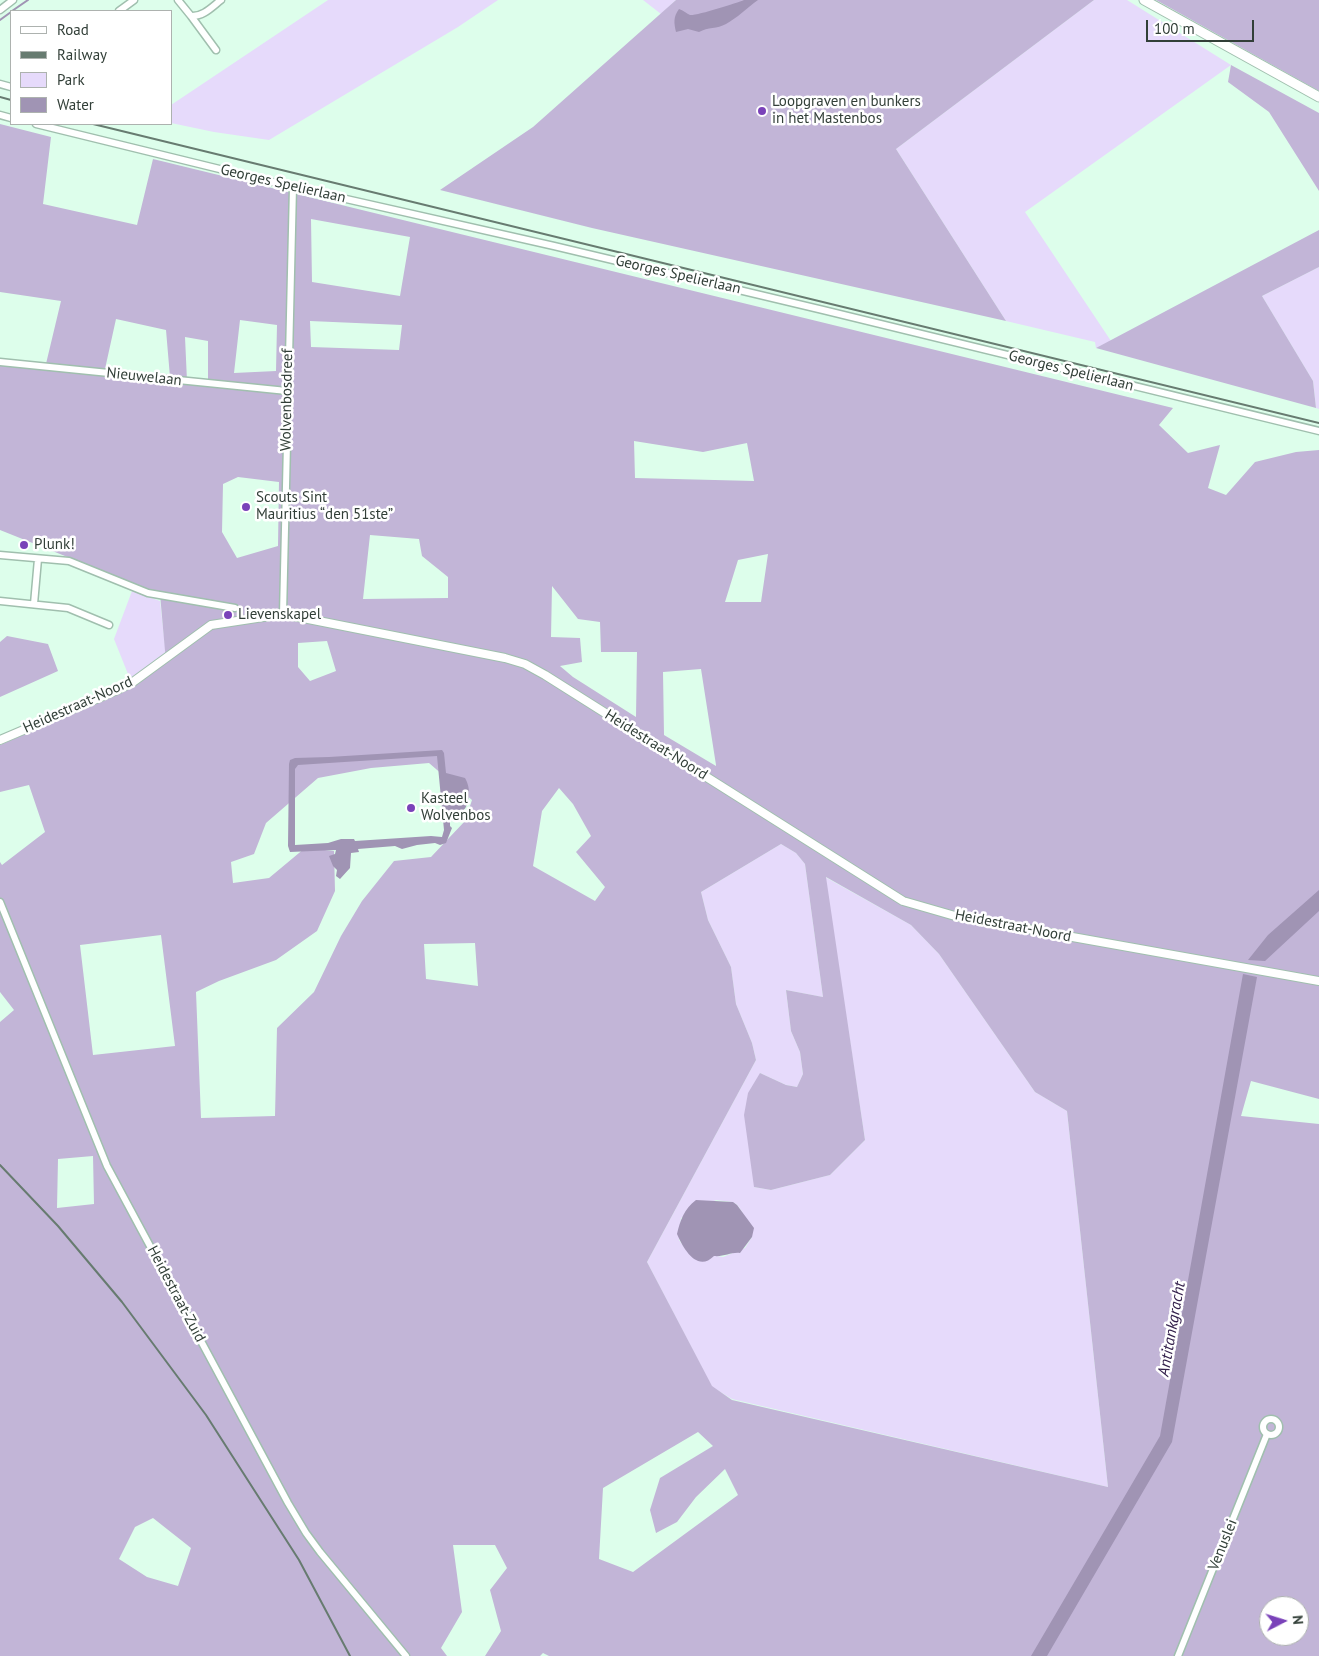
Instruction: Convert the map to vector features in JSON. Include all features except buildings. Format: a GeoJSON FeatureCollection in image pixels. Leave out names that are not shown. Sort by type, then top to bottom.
{"type":"FeatureCollection","features":[{"type":"Feature","properties":{"kind":"main road"},"geometry":{"type":"LineString","coordinates":[[1144,0],[1319,97]]}},
{"type":"Feature","properties":{"kind":"street"},"geometry":{"type":"LineString","coordinates":[[0,10],[14,0]]}},
{"type":"Feature","properties":{"kind":"street"},"geometry":{"type":"LineString","coordinates":[[120,10],[134,0]]}},
{"type":"Feature","properties":{"kind":"street"},"geometry":{"type":"LineString","coordinates":[[178,0],[216,50]]}},
{"type":"Feature","properties":{"kind":"street"},"geometry":{"type":"LineString","coordinates":[[191,16],[199,16],[221,0]]}},
{"type":"Feature","properties":{"kind":"street","name":"Georges Spelierlaan"},"geometry":{"type":"LineString","coordinates":[[40,125],[813,307],[1319,431]]}},
{"type":"Feature","properties":{"kind":"street","name":"Wolvenbosdreef"},"geometry":{"type":"LineString","coordinates":[[283,614],[293,186]]}},
{"type":"Feature","properties":{"kind":"street","name":"Nieuwelaan"},"geometry":{"type":"LineString","coordinates":[[0,362],[287,391]]}},
{"type":"Feature","properties":{"kind":"street"},"geometry":{"type":"LineString","coordinates":[[0,555],[70,561],[148,593],[235,608]]}},
{"type":"Feature","properties":{"kind":"street"},"geometry":{"type":"LineString","coordinates":[[34,604],[38,558]]}},
{"type":"Feature","properties":{"kind":"street"},"geometry":{"type":"LineString","coordinates":[[0,601],[68,608],[109,626]]}},
{"type":"Feature","properties":{"kind":"street","name":"Heidestraat-Noord"},"geometry":{"type":"LineString","coordinates":[[0,740],[133,682],[212,625],[283,614],[505,658],[525,664],[546,675],[904,901],[956,916],[1319,981]]}},
{"type":"Feature","properties":{"kind":"street","name":"Heidestraat-Zuid"},"geometry":{"type":"LineString","coordinates":[[0,902],[108,1166],[284,1495],[315,1546],[406,1656]]}},
{"type":"Feature","properties":{"kind":"street","name":"Venuslei"},"geometry":{"type":"LineString","coordinates":[[1178,1656],[1267,1434]]}},
{"type":"Feature","properties":{"kind":"green space"},"geometry":{"type":"Polygon","coordinates":[[[328,0],[498,0],[458,27],[269,140],[172,123],[172,104],[328,0]]]}},
{"type":"Feature","properties":{"kind":"green space"},"geometry":{"type":"Polygon","coordinates":[[[643,0],[676,0],[661,14],[643,0]]]}},
{"type":"Feature","properties":{"kind":"green space"},"geometry":{"type":"Polygon","coordinates":[[[1094,0],[1127,0],[1231,65],[1025,212],[1111,341],[1096,348],[1095,342],[1006,321],[896,149],[1094,0]]]}},
{"type":"Feature","properties":{"kind":"green space"},"geometry":{"type":"Polygon","coordinates":[[[1319,267],[1319,409],[1316,408],[1313,381],[1262,296],[1319,267]]]}},
{"type":"Feature","properties":{"kind":"green space"},"geometry":{"type":"Polygon","coordinates":[[[132,591],[160,601],[166,654],[130,679],[114,639],[132,591]]]}},
{"type":"Feature","properties":{"kind":"green space"},"geometry":{"type":"Polygon","coordinates":[[[781,844],[796,853],[805,864],[823,997],[786,990],[791,1031],[800,1052],[803,1074],[797,1087],[786,1085],[760,1073],[754,1187],[771,1190],[830,1175],[865,1140],[825,877],[911,925],[939,954],[1035,1092],[1067,1111],[1108,1487],[732,1399],[712,1387],[647,1262],[756,1060],[752,1043],[736,1004],[731,967],[708,920],[701,892],[781,844]],[[716,1200],[681,1218],[679,1240],[687,1251],[723,1257],[745,1248],[752,1237],[745,1217],[739,1207],[732,1202],[716,1200]]]}},
{"type":"Feature","properties":{"kind":"shaded area"},"geometry":{"type":"Polygon","coordinates":[[[676,0],[1094,0],[896,149],[1006,321],[592,228],[440,190],[533,127],[676,0]]]}},
{"type":"Feature","properties":{"kind":"shaded area"},"geometry":{"type":"Polygon","coordinates":[[[1156,0],[1319,0],[1319,91],[1156,0]]]}},
{"type":"Feature","properties":{"kind":"shaded area"},"geometry":{"type":"Polygon","coordinates":[[[1231,65],[1319,113],[1319,191],[1269,112],[1228,82],[1231,65]]]}},
{"type":"Feature","properties":{"kind":"shaded area"},"geometry":{"type":"Polygon","coordinates":[[[0,124],[51,137],[43,204],[137,225],[153,159],[1173,408],[1159,425],[1188,453],[1220,445],[1208,488],[1226,495],[1255,462],[1296,452],[1319,450],[1319,1099],[1251,1081],[1241,1116],[1319,1124],[1319,1656],[549,1656],[543,1653],[540,1656],[485,1656],[501,1631],[490,1590],[507,1568],[495,1545],[453,1545],[462,1612],[441,1648],[447,1656],[0,1656],[0,1022],[14,1010],[0,992],[0,862],[2,865],[45,832],[29,785],[0,792],[0,745],[132,687],[166,662],[160,594],[0,530],[0,361],[45,368],[61,301],[0,292],[0,124]],[[311,219],[312,282],[400,296],[410,237],[311,219]],[[116,319],[105,369],[170,377],[166,330],[116,319]],[[240,320],[234,373],[276,371],[277,325],[240,320]],[[310,321],[311,347],[399,350],[402,325],[310,321]],[[185,337],[187,381],[208,381],[208,341],[185,337]],[[634,441],[635,478],[754,481],[747,443],[703,452],[634,441]],[[238,477],[223,484],[222,532],[237,558],[278,546],[279,482],[238,477]],[[370,535],[363,599],[448,598],[448,577],[422,556],[419,539],[370,535]],[[768,554],[738,560],[725,602],[761,602],[768,554]],[[552,586],[551,637],[580,638],[582,662],[560,666],[573,677],[636,717],[637,652],[601,652],[600,622],[578,619],[552,586]],[[327,641],[298,643],[298,667],[310,681],[336,671],[327,641]],[[701,669],[663,672],[664,735],[716,766],[701,669]],[[429,763],[371,768],[318,778],[266,823],[254,854],[231,862],[233,883],[269,878],[305,848],[334,851],[335,891],[317,931],[276,960],[219,981],[196,992],[201,1118],[275,1116],[277,1028],[314,992],[341,936],[362,901],[394,861],[431,857],[465,821],[472,800],[429,763]],[[559,788],[542,811],[533,866],[595,901],[605,887],[576,852],[591,836],[573,804],[559,788]],[[781,844],[701,892],[708,920],[731,967],[736,1004],[752,1043],[756,1060],[647,1262],[712,1386],[732,1400],[1108,1487],[1067,1111],[1035,1092],[939,954],[911,925],[826,877],[865,1140],[830,1175],[771,1190],[754,1187],[744,1115],[748,1093],[760,1073],[786,1085],[797,1087],[803,1074],[800,1052],[791,1031],[786,990],[823,997],[805,864],[796,853],[781,844]],[[161,935],[80,945],[93,1055],[175,1046],[161,935]],[[475,943],[424,944],[426,979],[478,986],[475,943]],[[93,1156],[58,1159],[57,1208],[94,1204],[93,1156]],[[698,1432],[603,1488],[599,1559],[633,1572],[738,1495],[725,1469],[696,1497],[677,1522],[656,1533],[650,1510],[660,1478],[713,1446],[698,1432]],[[153,1518],[135,1527],[119,1559],[147,1577],[178,1586],[191,1548],[153,1518]]]}},
{"type":"Feature","properties":{"kind":"shaded area"},"geometry":{"type":"Polygon","coordinates":[[[1319,230],[1319,267],[1262,296],[1313,381],[1316,408],[1096,348],[1319,230]]]}},
{"type":"Feature","properties":{"kind":"shaded area"},"geometry":{"type":"Polygon","coordinates":[[[7,636],[48,644],[58,671],[0,697],[0,642],[7,636]]]}},
{"type":"Feature","properties":{"kind":"water"},"geometry":{"type":"Polygon","coordinates":[[[744,0],[758,0],[726,24],[699,32],[688,29],[676,32],[674,20],[679,9],[694,15],[744,0]]]}},
{"type":"Feature","properties":{"kind":"water"},"geometry":{"type":"Polygon","coordinates":[[[442,750],[446,773],[465,778],[467,782],[469,796],[467,806],[461,813],[450,817],[450,826],[452,828],[446,843],[440,845],[435,843],[417,845],[402,849],[395,846],[358,849],[359,852],[351,853],[350,868],[340,879],[336,876],[337,870],[329,856],[335,854],[336,850],[290,852],[288,846],[290,760],[295,758],[442,750]],[[437,756],[298,765],[295,769],[295,845],[328,843],[341,839],[354,839],[355,841],[431,836],[442,837],[444,830],[437,756]]]}},
{"type":"Feature","properties":{"kind":"water"},"geometry":{"type":"Polygon","coordinates":[[[1319,890],[1319,911],[1265,961],[1248,960],[1268,935],[1319,890]]]}},
{"type":"Feature","properties":{"kind":"water","name":"Antitankgracht"},"geometry":{"type":"Polygon","coordinates":[[[1243,974],[1257,977],[1172,1442],[1047,1656],[1031,1656],[1160,1436],[1243,974]]]}},
{"type":"Feature","properties":{"kind":"water"},"geometry":{"type":"Polygon","coordinates":[[[696,1200],[733,1202],[737,1205],[754,1228],[752,1237],[740,1253],[714,1256],[708,1261],[702,1262],[691,1257],[677,1234],[688,1207],[696,1200]]]}},
{"type":"Feature","properties":{"kind":"waterway"},"geometry":{"type":"LineString","coordinates":[[13,10],[28,0]]}},
{"type":"Feature","properties":{"kind":"waterway"},"geometry":{"type":"LineString","coordinates":[[0,20],[10,13]]}},
{"type":"Feature","properties":{"kind":"railway"},"geometry":{"type":"LineString","coordinates":[[0,97],[10,100]]}},
{"type":"Feature","properties":{"kind":"railway"},"geometry":{"type":"LineString","coordinates":[[97,125],[1319,423]]}},
{"type":"Feature","properties":{"kind":"railway"},"geometry":{"type":"LineString","coordinates":[[0,1165],[58,1226],[122,1302],[206,1415],[299,1560],[350,1656]]}},
{"type":"Feature","properties":{"kind":"place","name":"Loopgraven en bunkers in het Mastenbos"},"geometry":{"type":"Point","coordinates":[762,111]}},
{"type":"Feature","properties":{"kind":"place","name":"Scouts Sint Mauritius “den 51ste”"},"geometry":{"type":"Point","coordinates":[246,507]}},
{"type":"Feature","properties":{"kind":"place","name":"Plunk!"},"geometry":{"type":"Point","coordinates":[24,545]}},
{"type":"Feature","properties":{"kind":"place","name":"Lievenskapel"},"geometry":{"type":"Point","coordinates":[228,615]}},
{"type":"Feature","properties":{"kind":"place","name":"Kasteel Wolvenbos"},"geometry":{"type":"Point","coordinates":[411,808]}}]}
